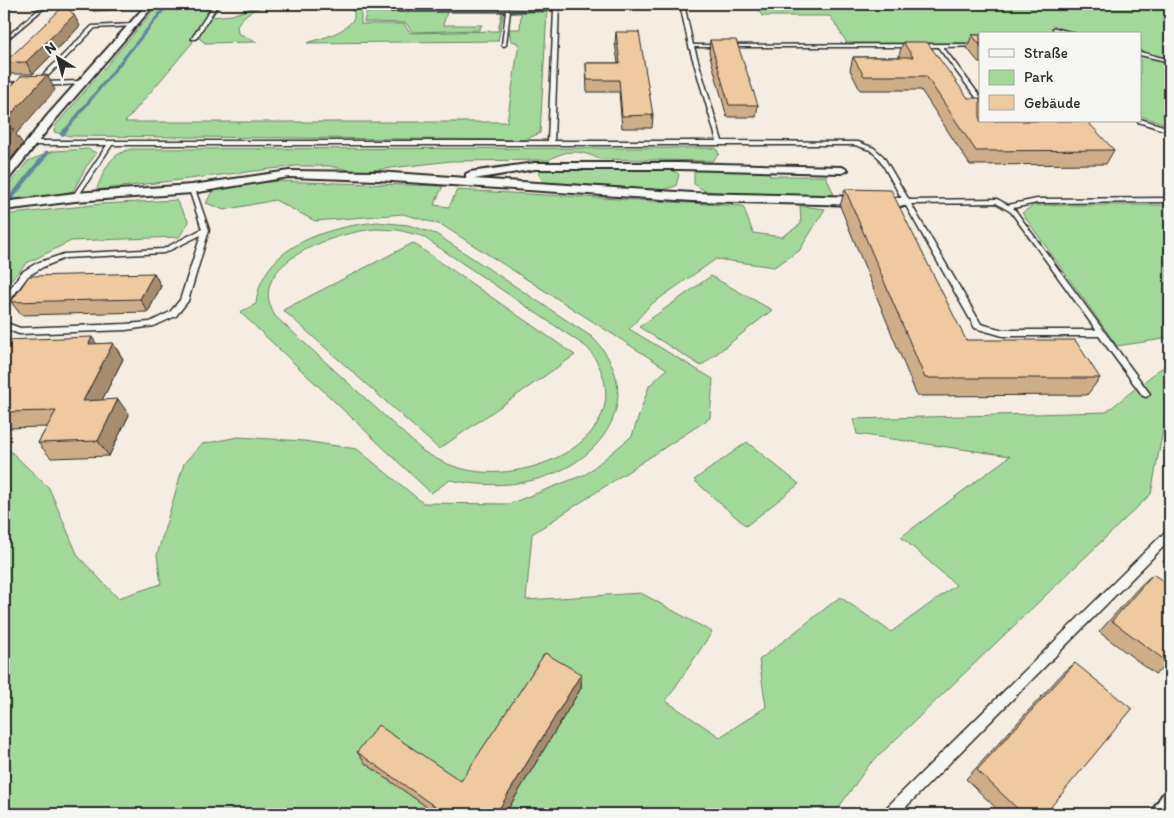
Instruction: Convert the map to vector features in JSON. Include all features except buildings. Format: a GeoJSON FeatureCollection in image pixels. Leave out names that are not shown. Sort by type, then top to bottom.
{"type":"FeatureCollection","features":[{"type":"Feature","properties":{"kind":"street"},"geometry":{"type":"LineString","coordinates":[[4,178],[150,4]]}},
{"type":"Feature","properties":{"kind":"street"},"geometry":{"type":"LineString","coordinates":[[438,180],[535,166],[680,166],[842,170]]}},
{"type":"Feature","properties":{"kind":"street"},"geometry":{"type":"LineString","coordinates":[[4,206],[75,197],[192,189],[289,174],[438,180],[692,197],[906,202]]}},
{"type":"Feature","properties":{"kind":"street"},"geometry":{"type":"LineString","coordinates":[[1162,814],[1170,803]]}},
{"type":"Feature","properties":{"kind":"lane"},"geometry":{"type":"LineString","coordinates":[[4,41],[47,4]]}},
{"type":"Feature","properties":{"kind":"lane"},"geometry":{"type":"LineString","coordinates":[[194,38],[216,4]]}},
{"type":"Feature","properties":{"kind":"lane"},"geometry":{"type":"LineString","coordinates":[[365,4],[365,7],[391,10],[508,9],[557,6],[551,143]]}},
{"type":"Feature","properties":{"kind":"lane"},"geometry":{"type":"LineString","coordinates":[[682,4],[691,46],[720,143]]}},
{"type":"Feature","properties":{"kind":"lane"},"geometry":{"type":"LineString","coordinates":[[504,45],[508,9]]}},
{"type":"Feature","properties":{"kind":"lane"},"geometry":{"type":"LineString","coordinates":[[37,84],[94,27],[132,26]]}},
{"type":"Feature","properties":{"kind":"lane"},"geometry":{"type":"LineString","coordinates":[[1056,29],[1066,32]]}},
{"type":"Feature","properties":{"kind":"lane"},"geometry":{"type":"LineString","coordinates":[[939,45],[979,98]]}},
{"type":"Feature","properties":{"kind":"lane"},"geometry":{"type":"LineString","coordinates":[[691,46],[979,45]]}},
{"type":"Feature","properties":{"kind":"lane"},"geometry":{"type":"LineString","coordinates":[[1142,54],[1170,62]]}},
{"type":"Feature","properties":{"kind":"lane"},"geometry":{"type":"LineString","coordinates":[[4,85],[82,83]]}},
{"type":"Feature","properties":{"kind":"lane"},"geometry":{"type":"LineString","coordinates":[[1142,122],[1170,130]]}},
{"type":"Feature","properties":{"kind":"lane"},"geometry":{"type":"LineString","coordinates":[[31,144],[856,143],[872,149],[881,157],[978,326],[1003,333],[1102,333]]}},
{"type":"Feature","properties":{"kind":"lane"},"geometry":{"type":"LineString","coordinates":[[75,197],[110,144]]}},
{"type":"Feature","properties":{"kind":"lane"},"geometry":{"type":"LineString","coordinates":[[4,325],[19,330],[126,328],[151,324],[173,314],[184,301],[206,230],[192,189]]}},
{"type":"Feature","properties":{"kind":"lane"},"geometry":{"type":"LineString","coordinates":[[1007,208],[1038,201],[1170,200]]}},
{"type":"Feature","properties":{"kind":"lane"},"geometry":{"type":"LineString","coordinates":[[906,202],[997,201],[1013,211],[1146,394]]}},
{"type":"Feature","properties":{"kind":"lane"},"geometry":{"type":"LineString","coordinates":[[4,302],[25,274],[40,265],[64,256],[164,251],[206,230]]}},
{"type":"Feature","properties":{"kind":"lane"},"geometry":{"type":"LineString","coordinates":[[890,814],[1170,534]]}},
{"type":"Feature","properties":{"kind":"green space"},"geometry":{"type":"Polygon","coordinates":[[[159,4],[221,4],[212,17],[232,15],[264,4],[273,4],[252,11],[243,17],[237,26],[238,33],[257,42],[205,43],[199,38],[190,39],[193,42],[125,122],[507,122],[519,43],[511,41],[509,29],[520,29],[521,13],[503,14],[498,41],[307,43],[333,34],[349,24],[354,19],[354,12],[342,4],[353,4],[361,12],[361,24],[404,24],[410,33],[498,31],[502,12],[547,12],[540,133],[524,140],[70,136],[54,132],[55,126],[159,4]]]}},
{"type":"Feature","properties":{"kind":"green space"},"geometry":{"type":"Polygon","coordinates":[[[756,4],[1170,4],[1170,125],[1142,117],[1142,32],[979,32],[979,43],[847,43],[830,16],[762,16],[756,4]]]}},
{"type":"Feature","properties":{"kind":"green space"},"geometry":{"type":"Polygon","coordinates":[[[447,12],[443,25],[482,25],[479,30],[412,32],[406,23],[364,22],[366,13],[447,12]]]}},
{"type":"Feature","properties":{"kind":"green space"},"geometry":{"type":"Polygon","coordinates":[[[716,148],[719,154],[712,161],[599,159],[580,152],[568,152],[549,160],[451,161],[357,172],[329,166],[296,166],[96,190],[112,159],[131,149],[716,148]]]}},
{"type":"Feature","properties":{"kind":"green space"},"geometry":{"type":"Polygon","coordinates":[[[88,149],[97,153],[86,167],[73,191],[49,197],[4,200],[4,191],[28,161],[54,151],[88,149]]]}},
{"type":"Feature","properties":{"kind":"green space"},"geometry":{"type":"Polygon","coordinates":[[[545,168],[669,169],[679,174],[676,186],[661,190],[543,182],[538,172],[545,168]]]}},
{"type":"Feature","properties":{"kind":"green space"},"geometry":{"type":"Polygon","coordinates":[[[700,169],[769,171],[770,176],[826,176],[834,195],[758,195],[705,191],[694,184],[694,171],[700,169]]]}},
{"type":"Feature","properties":{"kind":"green space"},"geometry":{"type":"Polygon","coordinates":[[[269,181],[443,186],[434,205],[449,207],[457,190],[743,206],[753,233],[782,237],[801,224],[800,206],[825,209],[799,251],[774,267],[716,259],[650,305],[629,329],[713,379],[710,418],[532,534],[526,600],[641,593],[712,632],[666,701],[720,737],[766,707],[759,660],[840,597],[891,632],[956,585],[901,537],[1010,456],[857,434],[853,419],[1106,412],[1160,369],[1170,366],[1170,418],[1165,419],[1151,494],[869,765],[834,814],[4,814],[4,445],[49,488],[78,556],[118,598],[161,584],[157,555],[184,463],[202,444],[238,437],[304,441],[357,449],[423,503],[509,504],[586,474],[632,436],[649,386],[667,369],[442,225],[403,214],[315,221],[275,200],[224,210],[206,203],[214,188],[269,181]]]}},
{"type":"Feature","properties":{"kind":"green space"},"geometry":{"type":"Polygon","coordinates":[[[176,200],[189,222],[179,237],[71,241],[27,263],[4,287],[4,215],[101,204],[176,200]]]}},
{"type":"Feature","properties":{"kind":"green space"},"geometry":{"type":"Polygon","coordinates":[[[1034,205],[1170,205],[1170,338],[1117,346],[1022,213],[1034,205]]]}},
{"type":"Feature","properties":{"kind":"green space"},"geometry":{"type":"Polygon","coordinates":[[[377,222],[408,225],[436,234],[592,337],[608,358],[617,380],[617,401],[612,421],[601,440],[585,456],[564,469],[541,478],[496,485],[450,480],[431,493],[240,312],[256,304],[261,284],[270,267],[283,254],[300,243],[318,235],[377,222]],[[377,229],[361,231],[320,243],[300,253],[283,265],[272,280],[268,297],[275,316],[423,451],[447,464],[473,471],[500,472],[529,468],[556,458],[579,444],[596,425],[605,403],[603,377],[588,348],[422,236],[398,230],[377,229]]]}},
{"type":"Feature","properties":{"kind":"green space"},"geometry":{"type":"Polygon","coordinates":[[[413,243],[575,355],[439,449],[283,310],[413,243]]]}},
{"type":"Feature","properties":{"kind":"green space"},"geometry":{"type":"Polygon","coordinates":[[[711,276],[772,310],[701,366],[639,327],[711,276]]]}},
{"type":"Feature","properties":{"kind":"green space"},"geometry":{"type":"Polygon","coordinates":[[[747,442],[799,484],[746,526],[694,480],[747,442]]]}},
{"type":"Feature","properties":{"kind":"waterway"},"geometry":{"type":"LineString","coordinates":[[65,131],[168,4]]}},
{"type":"Feature","properties":{"kind":"waterway"},"geometry":{"type":"LineString","coordinates":[[62,134],[65,131]]}},
{"type":"Feature","properties":{"kind":"waterway"},"geometry":{"type":"LineString","coordinates":[[4,211],[10,199],[47,153]]}}]}
